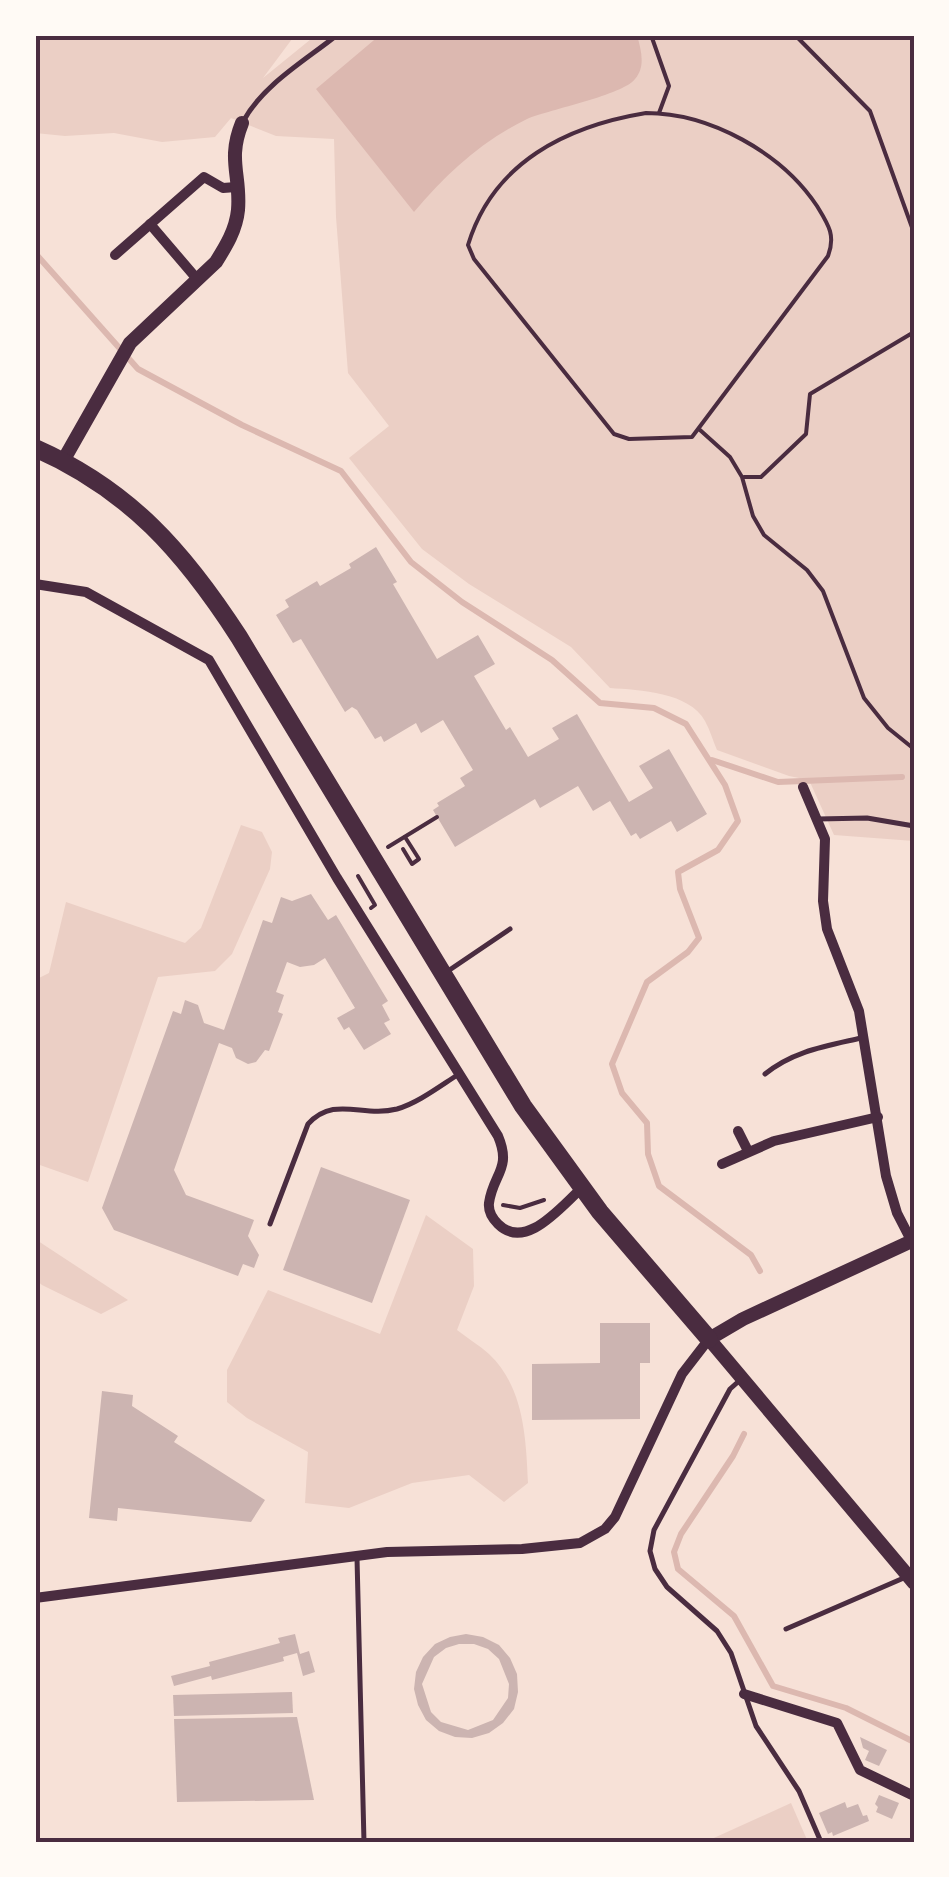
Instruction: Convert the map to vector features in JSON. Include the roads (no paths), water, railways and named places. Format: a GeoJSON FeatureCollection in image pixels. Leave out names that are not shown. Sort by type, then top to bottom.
{"type":"FeatureCollection","features":[{"type":"Feature","properties":{"kind":"main road"},"geometry":{"type":"LineString","coordinates":[[35,448],[118,496],[172,544],[196,573],[239,637],[523,1106],[582,1188],[709,1340]]}},
{"type":"Feature","properties":{"kind":"street"},"geometry":{"type":"LineString","coordinates":[[62,461],[130,343],[216,262],[235,227],[238,206],[233,149],[242,123]]}},
{"type":"Feature","properties":{"kind":"street"},"geometry":{"type":"LineString","coordinates":[[116,255],[204,177],[223,188],[236,187]]}},
{"type":"Feature","properties":{"kind":"street"},"geometry":{"type":"LineString","coordinates":[[150,224],[197,280]]}},
{"type":"Feature","properties":{"kind":"street"},"geometry":{"type":"LineString","coordinates":[[35,584],[86,592],[209,660],[504,1150],[504,1164],[489,1212],[503,1229],[528,1232],[540,1226],[582,1188]]}},
{"type":"Feature","properties":{"kind":"street"},"geometry":{"type":"LineString","coordinates":[[35,1598],[357,1556],[522,1548],[590,1540],[615,1516],[682,1374],[709,1340],[756,1313],[913,1243],[897,1213],[886,1176],[859,1011],[827,929],[823,900],[825,838],[803,787]]}},
{"type":"Feature","properties":{"kind":"street"},"geometry":{"type":"LineString","coordinates":[[722,1164],[774,1141],[878,1118]]}},
{"type":"Feature","properties":{"kind":"street"},"geometry":{"type":"LineString","coordinates":[[738,1131],[748,1151]]}},
{"type":"Feature","properties":{"kind":"street"},"geometry":{"type":"LineString","coordinates":[[709,1340],[911,1579]]}},
{"type":"Feature","properties":{"kind":"street"},"geometry":{"type":"LineString","coordinates":[[744,1694],[837,1723],[860,1770],[914,1796]]}},
{"type":"Feature","properties":{"kind":"lane"},"geometry":{"type":"LineString","coordinates":[[242,123],[252,105],[337,35]]}},
{"type":"Feature","properties":{"kind":"lane"},"geometry":{"type":"LineString","coordinates":[[818,819],[867,818],[914,826]]}},
{"type":"Feature","properties":{"kind":"lane"},"geometry":{"type":"LineString","coordinates":[[442,976],[510,929]]}},
{"type":"Feature","properties":{"kind":"lane"},"geometry":{"type":"LineString","coordinates":[[765,1074],[780,1061],[808,1050],[864,1038]]}},
{"type":"Feature","properties":{"kind":"lane"},"geometry":{"type":"LineString","coordinates":[[270,1224],[308,1124],[320,1111],[332,1108],[378,1112],[402,1108],[459,1074]]}},
{"type":"Feature","properties":{"kind":"lane"},"geometry":{"type":"LineString","coordinates":[[745,1381],[730,1389],[654,1530],[650,1551],[666,1587],[717,1631],[731,1653],[756,1726],[799,1791],[821,1842]]}},
{"type":"Feature","properties":{"kind":"lane"},"geometry":{"type":"LineString","coordinates":[[357,1556],[364,1842]]}},
{"type":"Feature","properties":{"kind":"lane"},"geometry":{"type":"LineString","coordinates":[[786,1629],[911,1579]]}},
{"type":"Feature","properties":{"kind":"waterway"},"geometry":{"type":"LineString","coordinates":[[35,253],[138,369],[242,425],[341,471],[411,562],[462,602],[552,660],[600,703],[654,708],[686,724],[725,785],[738,821],[718,850],[678,872],[680,889],[699,938],[688,952],[647,982],[612,1064],[622,1093],[647,1123],[648,1154],[659,1186],[751,1255],[760,1271]]}},
{"type":"Feature","properties":{"kind":"waterway"},"geometry":{"type":"LineString","coordinates":[[712,760],[778,782],[902,777]]}},
{"type":"Feature","properties":{"kind":"waterway"},"geometry":{"type":"LineString","coordinates":[[744,1434],[681,1534],[674,1552],[678,1569],[734,1616],[773,1686],[846,1708],[914,1742]]}}]}
